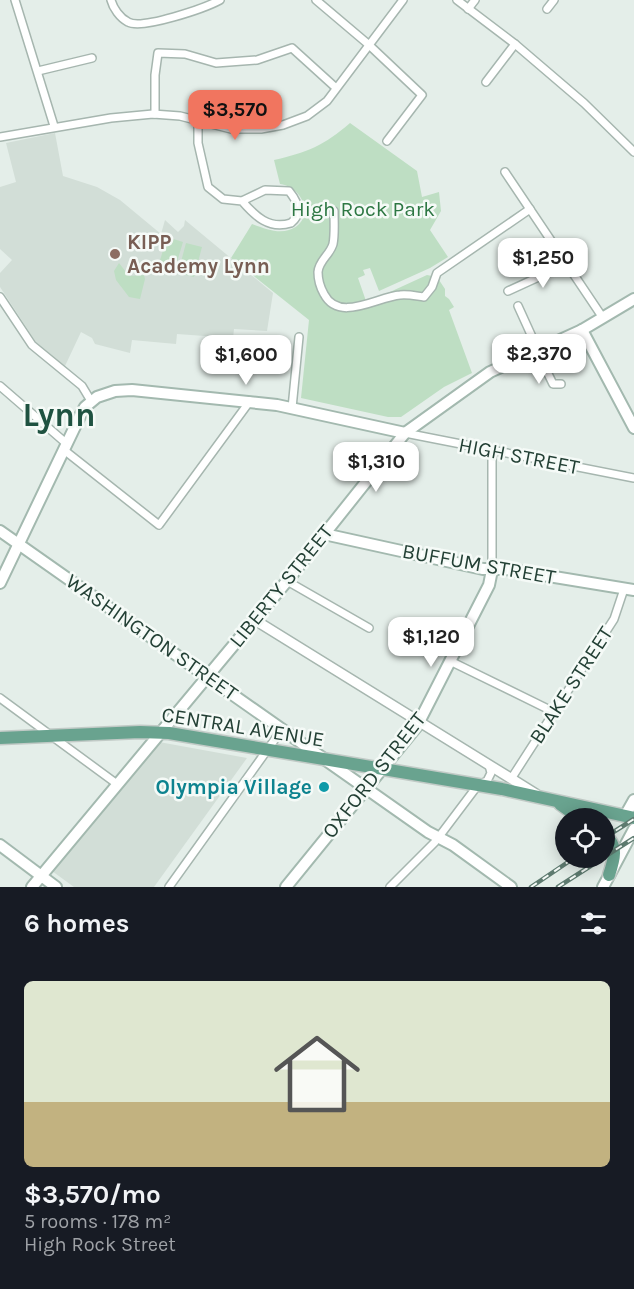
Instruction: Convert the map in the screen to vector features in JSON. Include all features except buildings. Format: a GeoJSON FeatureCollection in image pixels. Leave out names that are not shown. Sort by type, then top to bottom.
{"type":"FeatureCollection","features":[{"type":"Feature","properties":{"kind":"main road","name":"LIBERTY STREET"},"geometry":{"type":"LineString","coordinates":[[32,887],[206,675],[255,620],[405,433],[490,372],[582,330],[634,299]]}},
{"type":"Feature","properties":{"kind":"main road"},"geometry":{"type":"LineString","coordinates":[[582,330],[634,428]]}},
{"type":"Feature","properties":{"kind":"main road"},"geometry":{"type":"LineString","coordinates":[[0,583],[81,414],[91,401],[106,393],[123,390],[249,401],[405,433]]}},
{"type":"Feature","properties":{"kind":"main road","name":"WASHINGTON STREET"},"geometry":{"type":"LineString","coordinates":[[0,531],[511,887]]}},
{"type":"Feature","properties":{"kind":"main road","name":"BUFFUM STREET"},"geometry":{"type":"LineString","coordinates":[[324,534],[492,570],[506,569],[629,589]]}},
{"type":"Feature","properties":{"kind":"main road","name":"OXFORD STREET"},"geometry":{"type":"LineString","coordinates":[[286,887],[419,722],[489,585],[492,570]]}},
{"type":"Feature","properties":{"kind":"main road","name":"CENTRAL AVENUE"},"geometry":{"type":"LineString","coordinates":[[0,738],[160,732],[478,785],[630,817]]}},
{"type":"Feature","properties":{"kind":"main road"},"geometry":{"type":"LineString","coordinates":[[549,799],[563,808]]}},
{"type":"Feature","properties":{"kind":"main road"},"geometry":{"type":"LineString","coordinates":[[630,817],[634,800]]}},
{"type":"Feature","properties":{"kind":"main road"},"geometry":{"type":"LineString","coordinates":[[603,887],[634,829]]}},
{"type":"Feature","properties":{"kind":"main road"},"geometry":{"type":"LineString","coordinates":[[0,845],[56,887]]}},
{"type":"Feature","properties":{"kind":"main road"},"geometry":{"type":"LineString","coordinates":[[609,875],[610,868]]}},
{"type":"Feature","properties":{"kind":"street"},"geometry":{"type":"LineString","coordinates":[[15,0],[54,126]]}},
{"type":"Feature","properties":{"kind":"street"},"geometry":{"type":"LineString","coordinates":[[111,0],[120,16],[129,23],[141,25],[189,12],[220,0]]}},
{"type":"Feature","properties":{"kind":"street"},"geometry":{"type":"LineString","coordinates":[[316,0],[422,94],[387,141]]}},
{"type":"Feature","properties":{"kind":"street"},"geometry":{"type":"LineString","coordinates":[[0,137],[54,126],[155,114],[180,116],[231,129],[261,129],[283,125],[307,116],[327,100],[403,0]]}},
{"type":"Feature","properties":{"kind":"street"},"geometry":{"type":"LineString","coordinates":[[457,0],[515,44],[584,103],[634,152]]}},
{"type":"Feature","properties":{"kind":"street"},"geometry":{"type":"LineString","coordinates":[[468,9],[475,0]]}},
{"type":"Feature","properties":{"kind":"street"},"geometry":{"type":"LineString","coordinates":[[547,9],[554,0]]}},
{"type":"Feature","properties":{"kind":"street"},"geometry":{"type":"LineString","coordinates":[[486,82],[515,44]]}},
{"type":"Feature","properties":{"kind":"street"},"geometry":{"type":"LineString","coordinates":[[155,114],[155,75],[158,53],[184,54],[216,63],[257,60],[292,48],[335,87]]}},
{"type":"Feature","properties":{"kind":"street"},"geometry":{"type":"LineString","coordinates":[[38,71],[92,58]]}},
{"type":"Feature","properties":{"kind":"street"},"geometry":{"type":"LineString","coordinates":[[198,122],[198,143],[208,187],[223,199],[242,201],[265,190],[289,191],[298,205],[298,213],[291,223],[271,224],[254,215],[242,201]]}},
{"type":"Feature","properties":{"kind":"street"},"geometry":{"type":"LineString","coordinates":[[506,172],[603,318]]}},
{"type":"Feature","properties":{"kind":"street"},"geometry":{"type":"LineString","coordinates":[[334,212],[333,243],[321,260],[318,275],[326,298],[343,308],[353,308],[401,295],[424,297],[432,287],[437,273],[530,209]]}},
{"type":"Feature","properties":{"kind":"street"},"geometry":{"type":"LineString","coordinates":[[508,291],[567,264]]}},
{"type":"Feature","properties":{"kind":"street"},"geometry":{"type":"LineString","coordinates":[[0,297],[32,345],[82,386],[91,401]]}},
{"type":"Feature","properties":{"kind":"street"},"geometry":{"type":"LineString","coordinates":[[518,306],[553,384],[561,384]]}},
{"type":"Feature","properties":{"kind":"street"},"geometry":{"type":"LineString","coordinates":[[292,408],[299,337]]}},
{"type":"Feature","properties":{"kind":"street"},"geometry":{"type":"LineString","coordinates":[[0,386],[66,447],[159,525],[249,401]]}},
{"type":"Feature","properties":{"kind":"street","name":"HIGH STREET"},"geometry":{"type":"LineString","coordinates":[[405,433],[634,478]]}},
{"type":"Feature","properties":{"kind":"street","name":"OXFORD STREET"},"geometry":{"type":"LineString","coordinates":[[492,450],[492,570]]}},
{"type":"Feature","properties":{"kind":"street"},"geometry":{"type":"LineString","coordinates":[[287,581],[369,628]]}},
{"type":"Feature","properties":{"kind":"street","name":"BLAKE STREET"},"geometry":{"type":"LineString","coordinates":[[511,779],[614,619],[629,589]]}},
{"type":"Feature","properties":{"kind":"street"},"geometry":{"type":"LineString","coordinates":[[255,620],[511,779],[549,799]]}},
{"type":"Feature","properties":{"kind":"street"},"geometry":{"type":"LineString","coordinates":[[450,662],[554,712]]}},
{"type":"Feature","properties":{"kind":"street"},"geometry":{"type":"LineString","coordinates":[[0,698],[117,784]]}},
{"type":"Feature","properties":{"kind":"street"},"geometry":{"type":"LineString","coordinates":[[169,887],[283,728]]}},
{"type":"Feature","properties":{"kind":"street"},"geometry":{"type":"LineString","coordinates":[[390,887],[438,837],[478,785],[488,779],[489,765]]}},
{"type":"Feature","properties":{"kind":"shaded area","name":"KIPP Academy Lynn"},"geometry":{"type":"Polygon","coordinates":[[[55,133],[63,176],[97,187],[120,200],[161,234],[165,220],[178,232],[184,226],[185,220],[273,293],[267,331],[234,329],[233,338],[177,334],[176,344],[132,340],[130,353],[95,344],[92,338],[81,332],[65,366],[45,352],[0,287],[0,273],[12,260],[0,249],[0,187],[16,182],[6,143],[55,133]]]}},
{"type":"Feature","properties":{"kind":"shaded area"},"geometry":{"type":"Polygon","coordinates":[[[159,742],[247,758],[154,887],[74,887],[52,871],[159,742]]]}},
{"type":"Feature","properties":{"kind":"green space","name":"High Rock Park"},"geometry":{"type":"Polygon","coordinates":[[[350,123],[417,171],[422,197],[439,192],[441,211],[430,230],[448,257],[430,268],[379,291],[370,268],[363,270],[365,275],[358,278],[366,301],[427,275],[437,277],[445,289],[445,296],[454,307],[449,310],[472,373],[444,387],[401,417],[388,417],[301,398],[309,320],[231,258],[252,224],[270,230],[284,231],[297,226],[302,220],[304,206],[301,198],[289,187],[280,184],[274,160],[315,147],[350,123]]]}},
{"type":"Feature","properties":{"kind":"green space"},"geometry":{"type":"Polygon","coordinates":[[[167,237],[183,242],[174,272],[158,267],[167,237]]]}},
{"type":"Feature","properties":{"kind":"green space"},"geometry":{"type":"Polygon","coordinates":[[[186,243],[202,247],[194,277],[178,273],[186,243]]]}},
{"type":"Feature","properties":{"kind":"green space"},"geometry":{"type":"Polygon","coordinates":[[[119,263],[129,276],[144,275],[140,299],[129,297],[116,280],[114,271],[119,263]]]}},
{"type":"Feature","properties":{"kind":"railway"},"geometry":{"type":"LineString","coordinates":[[615,831],[634,819]]}},
{"type":"Feature","properties":{"kind":"railway"},"geometry":{"type":"LineString","coordinates":[[615,850],[634,838]]}},
{"type":"Feature","properties":{"kind":"railway"},"geometry":{"type":"LineString","coordinates":[[531,887],[559,868]]}},
{"type":"Feature","properties":{"kind":"railway"},"geometry":{"type":"LineString","coordinates":[[558,887],[587,868]]}},
{"type":"Feature","properties":{"kind":"place","name":"KIPP Academy Lynn"},"geometry":{"type":"Point","coordinates":[115,254]}},
{"type":"Feature","properties":{"kind":"place","name":"Olympia Village"},"geometry":{"type":"Point","coordinates":[324,787]}},
{"type":"Feature","properties":{"kind":"district","name":"Lynn"},"geometry":{"type":"Point","coordinates":[59,415]}}]}
